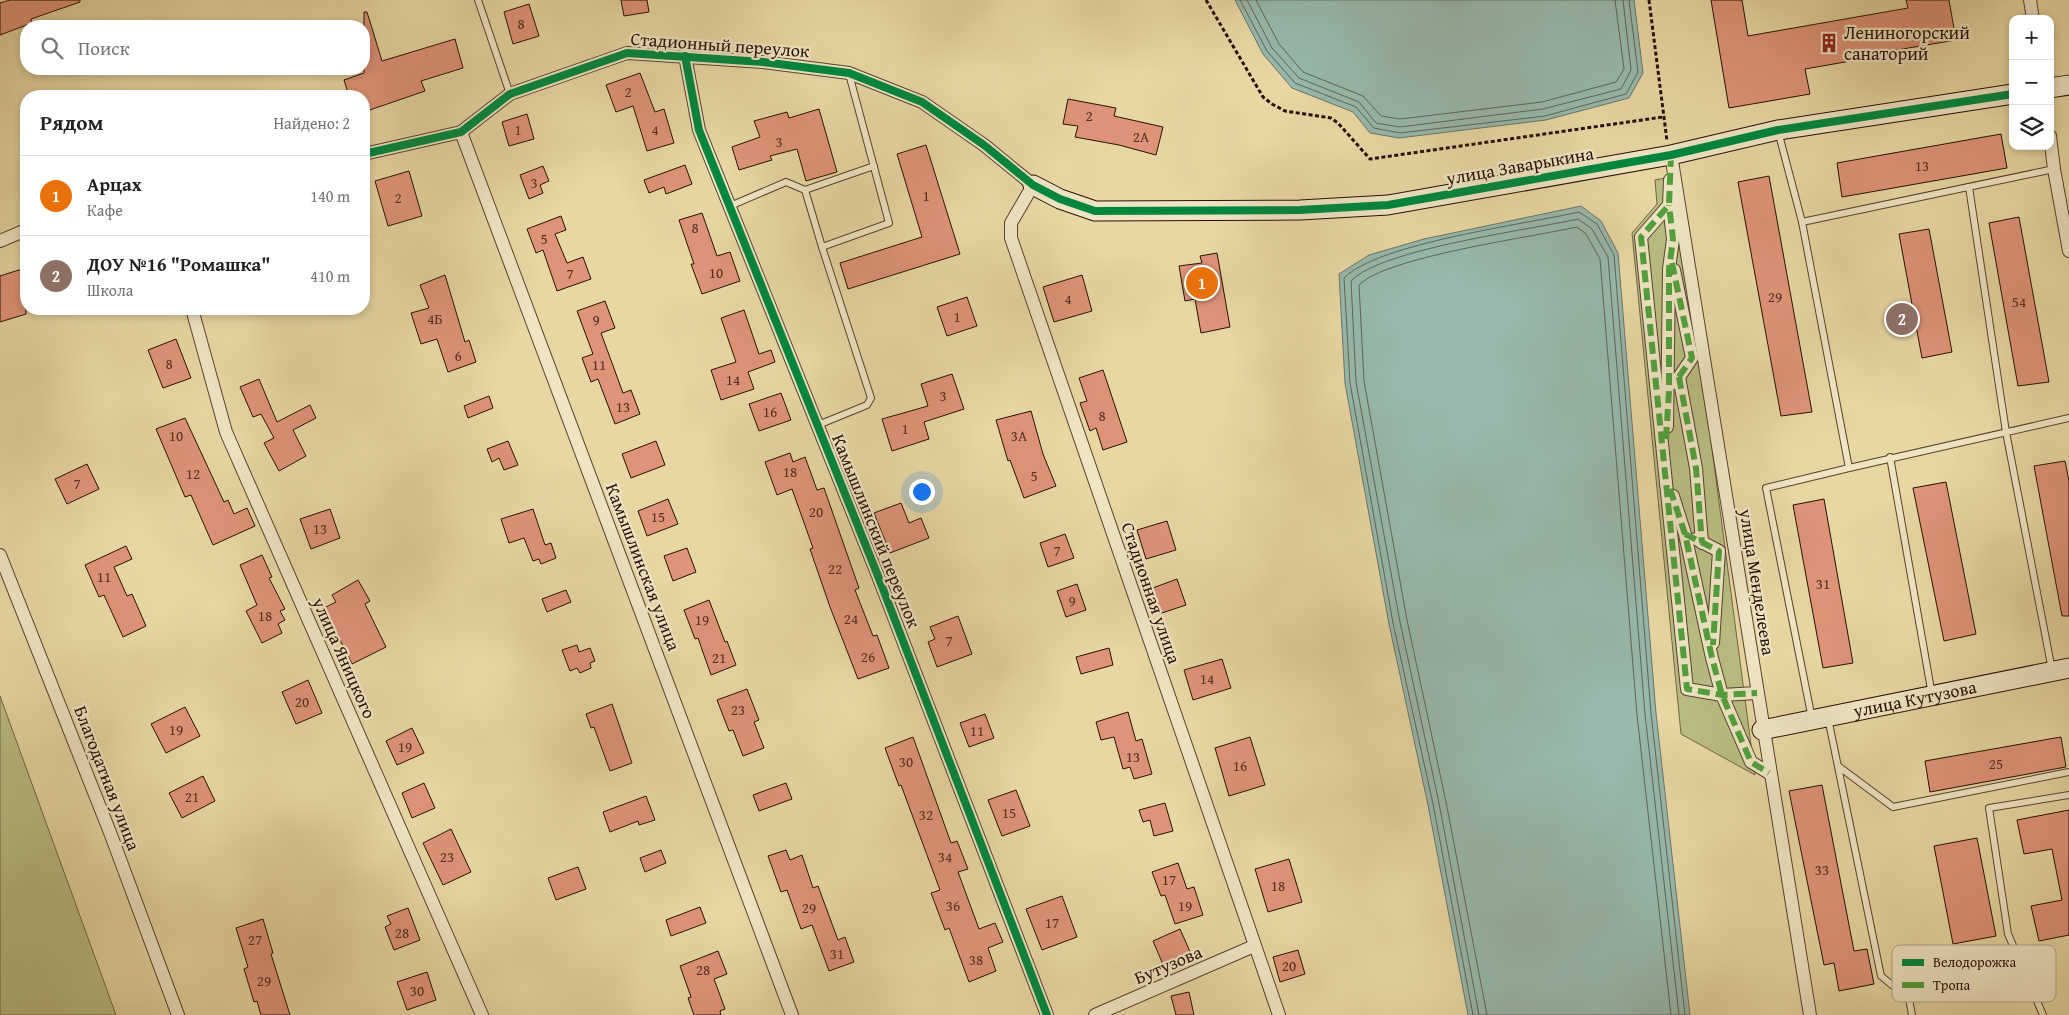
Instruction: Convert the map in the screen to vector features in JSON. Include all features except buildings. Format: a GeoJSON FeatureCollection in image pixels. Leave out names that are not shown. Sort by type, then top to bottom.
{"type":"FeatureCollection","features":[{"type":"Feature","properties":{"kind":"street"},"geometry":{"type":"LineString","coordinates":[[2030,0],[2033,15]]}},
{"type":"Feature","properties":{"kind":"street","name":"Стадионный переулок"},"geometry":{"type":"LineString","coordinates":[[370,153],[461,132],[510,94],[627,53],[763,62],[849,73],[922,102],[984,145],[1033,185]]}},
{"type":"Feature","properties":{"kind":"street","name":"Камышлинский переулок"},"geometry":{"type":"LineString","coordinates":[[685,56],[699,130],[878,576],[1047,1015]]}},
{"type":"Feature","properties":{"kind":"street"},"geometry":{"type":"LineString","coordinates":[[2054,87],[2069,85]]}},
{"type":"Feature","properties":{"kind":"street","name":"улица Заварыкина"},"geometry":{"type":"LineString","coordinates":[[1033,185],[1060,199],[1095,211],[1300,210],[1388,205],[1671,155],[1778,130],[2009,95]]}},
{"type":"Feature","properties":{"kind":"street","name":"Камышлинская улица"},"geometry":{"type":"LineString","coordinates":[[461,132],[792,1015]]}},
{"type":"Feature","properties":{"kind":"street"},"geometry":{"type":"LineString","coordinates":[[2052,150],[2069,251]]}},
{"type":"Feature","properties":{"kind":"street"},"geometry":{"type":"LineString","coordinates":[[1671,155],[1668,205],[1673,239],[1668,269],[1669,391],[1665,472],[1685,534],[1722,695],[1751,762],[1770,773]]}},
{"type":"Feature","properties":{"kind":"street","name":"улица Менделеева"},"geometry":{"type":"LineString","coordinates":[[1671,155],[1762,730],[1810,1015]]}},
{"type":"Feature","properties":{"kind":"street","name":"Стадионная улица"},"geometry":{"type":"LineString","coordinates":[[1033,185],[1012,223],[1011,238],[1279,1015]]}},
{"type":"Feature","properties":{"kind":"street"},"geometry":{"type":"LineString","coordinates":[[1668,205],[1641,237],[1687,689],[1722,695],[1757,693]]}},
{"type":"Feature","properties":{"kind":"street"},"geometry":{"type":"LineString","coordinates":[[0,241],[20,233]]}},
{"type":"Feature","properties":{"kind":"street"},"geometry":{"type":"LineString","coordinates":[[1669,391],[1692,358],[1670,252]]}},
{"type":"Feature","properties":{"kind":"street","name":"улица Яницкого"},"geometry":{"type":"LineString","coordinates":[[194,315],[226,432],[482,1015]]}},
{"type":"Feature","properties":{"kind":"street"},"geometry":{"type":"LineString","coordinates":[[1679,377],[1696,468],[1702,543]]}},
{"type":"Feature","properties":{"kind":"street"},"geometry":{"type":"LineString","coordinates":[[1685,534],[1719,552],[1712,658]]}},
{"type":"Feature","properties":{"kind":"street","name":"Благодатная улица"},"geometry":{"type":"LineString","coordinates":[[0,555],[112,835],[178,1015]]}},
{"type":"Feature","properties":{"kind":"street","name":"улица Кутузова"},"geometry":{"type":"LineString","coordinates":[[1762,730],[2061,670]]}},
{"type":"Feature","properties":{"kind":"street","name":"Бутузова"},"geometry":{"type":"LineString","coordinates":[[1095,1015],[1254,946]]}},
{"type":"Feature","properties":{"kind":"lane"},"geometry":{"type":"LineString","coordinates":[[478,0],[510,94]]}},
{"type":"Feature","properties":{"kind":"lane"},"geometry":{"type":"LineString","coordinates":[[822,247],[889,223],[849,73]]}},
{"type":"Feature","properties":{"kind":"lane"},"geometry":{"type":"LineString","coordinates":[[1778,130],[1802,222],[1849,468]]}},
{"type":"Feature","properties":{"kind":"lane"},"geometry":{"type":"LineString","coordinates":[[730,206],[786,182],[805,190],[874,166]]}},
{"type":"Feature","properties":{"kind":"lane"},"geometry":{"type":"LineString","coordinates":[[1802,222],[2054,169]]}},
{"type":"Feature","properties":{"kind":"lane"},"geometry":{"type":"LineString","coordinates":[[1969,187],[2006,432],[2061,670]]}},
{"type":"Feature","properties":{"kind":"lane"},"geometry":{"type":"LineString","coordinates":[[805,190],[871,398],[866,405],[818,425]]}},
{"type":"Feature","properties":{"kind":"lane"},"geometry":{"type":"LineString","coordinates":[[1892,985],[1881,976],[1838,766],[1820,718],[1766,488],[1890,457],[2069,418]]}},
{"type":"Feature","properties":{"kind":"lane"},"geometry":{"type":"LineString","coordinates":[[1890,457],[1932,696]]}},
{"type":"Feature","properties":{"kind":"lane"},"geometry":{"type":"LineString","coordinates":[[1838,766],[1893,807],[2069,772]]}},
{"type":"Feature","properties":{"kind":"lane"},"geometry":{"type":"LineString","coordinates":[[2013,945],[2008,934],[1989,808],[2069,795]]}},
{"type":"Feature","properties":{"kind":"lane"},"geometry":{"type":"LineString","coordinates":[[1910,1002],[1912,1015]]}},
{"type":"Feature","properties":{"kind":"lane"},"geometry":{"type":"LineString","coordinates":[[2037,1002],[2043,1015]]}},
{"type":"Feature","properties":{"kind":"path"},"geometry":{"type":"LineString","coordinates":[[1206,0],[1263,97],[1285,111],[1331,118],[1338,123],[1370,159],[1663,116]]}},
{"type":"Feature","properties":{"kind":"path"},"geometry":{"type":"LineString","coordinates":[[1649,0],[1665,134]]}},
{"type":"Feature","properties":{"kind":"green space"},"geometry":{"type":"Polygon","coordinates":[[[1676,176],[1755,775],[1681,734],[1632,233],[1657,204],[1655,180],[1676,176]]]}},
{"type":"Feature","properties":{"kind":"green space"},"geometry":{"type":"Polygon","coordinates":[[[0,696],[116,1015],[0,1015],[0,696]]]}},
{"type":"Feature","properties":{"kind":"water"},"geometry":{"type":"Polygon","coordinates":[[[1235,0],[1634,0],[1643,73],[1629,98],[1546,120],[1399,138],[1370,133],[1353,112],[1292,88],[1263,54],[1235,0]]]}},
{"type":"Feature","properties":{"kind":"water"},"geometry":{"type":"Polygon","coordinates":[[[1581,206],[1601,221],[1618,253],[1656,713],[1690,1015],[1468,1015],[1428,805],[1389,624],[1345,383],[1339,274],[1369,255],[1424,239],[1581,206]]]}},
{"type":"Feature","properties":{"kind":"marked path"},"geometry":{"type":"LineString","coordinates":[[1671,155],[1669,205],[1641,237],[1687,689],[1722,695],[1757,693]]}},
{"type":"Feature","properties":{"kind":"marked path"},"geometry":{"type":"LineString","coordinates":[[1666,439],[1669,391],[1669,269],[1673,239],[1669,205]]}},
{"type":"Feature","properties":{"kind":"marked path"},"geometry":{"type":"LineString","coordinates":[[1672,263],[1692,358],[1676,381]]}},
{"type":"Feature","properties":{"kind":"marked path"},"geometry":{"type":"LineString","coordinates":[[1679,377],[1696,468],[1702,543]]}},
{"type":"Feature","properties":{"kind":"marked path"},"geometry":{"type":"LineString","coordinates":[[1670,489],[1685,534],[1722,695],[1751,762],[1769,773]]}},
{"type":"Feature","properties":{"kind":"marked path"},"geometry":{"type":"LineString","coordinates":[[1685,534],[1719,551],[1713,645]]}},
{"type":"Feature","properties":{"kind":"cycle path"},"geometry":{"type":"LineString","coordinates":[[370,153],[461,132],[510,94],[627,53],[763,62],[849,73],[922,102],[984,145],[1033,185],[1060,199],[1095,211],[1300,210],[1388,205],[1671,155],[1778,130],[2009,95]]}},
{"type":"Feature","properties":{"kind":"cycle path"},"geometry":{"type":"LineString","coordinates":[[685,56],[699,130],[878,576],[1047,1015]]}},
{"type":"Feature","properties":{"kind":"place","name":"Лениногорский санаторий"},"geometry":{"type":"Point","coordinates":[1829,43]}},
{"type":"Feature","properties":{"kind":"place","name":"Арцах"},"geometry":{"type":"Point","coordinates":[1202,283]}},
{"type":"Feature","properties":{"kind":"place","name":"ДОУ №16 \"Ромашка\""},"geometry":{"type":"Point","coordinates":[1902,319]}}]}
